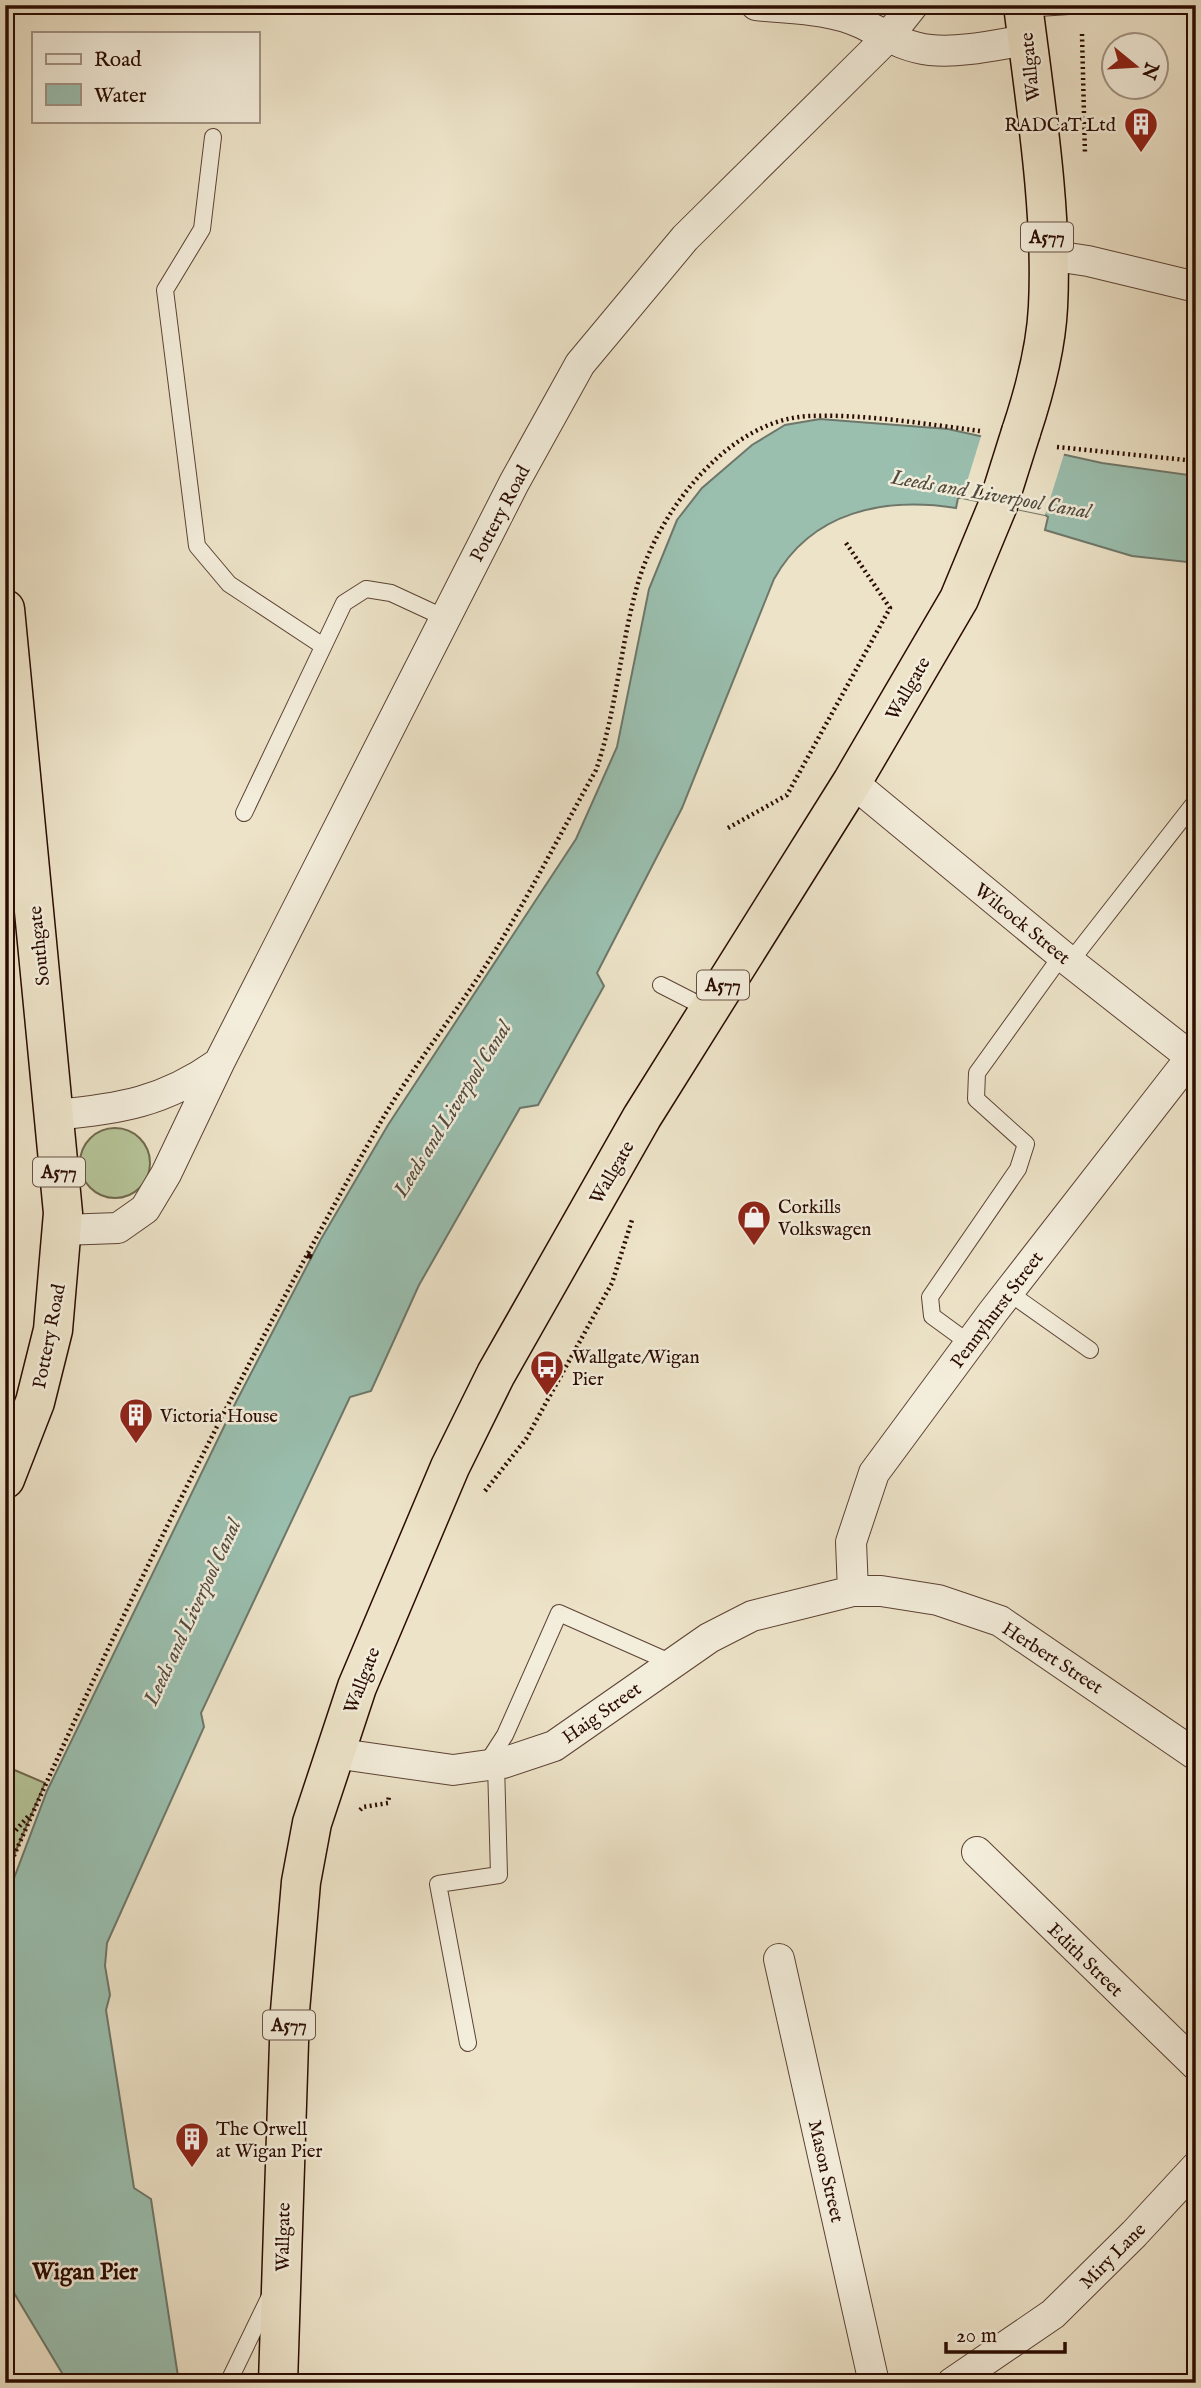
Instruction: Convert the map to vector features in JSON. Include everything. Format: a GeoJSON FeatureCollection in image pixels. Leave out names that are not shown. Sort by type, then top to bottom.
{"type":"FeatureCollection","features":[{"type":"Feature","properties":{"kind":"highway","name":"Wallgate"},"geometry":{"type":"LineString","coordinates":[[278,2383],[290,2011],[301,1882],[313,1822],[334,1753],[357,1686],[404,1571],[474,1419],[558,1262],[708,1009],[852,782],[959,599],[998,505],[1022,437],[1042,351],[1048,309],[1048,255],[1024,18]]}},
{"type":"Feature","properties":{"kind":"highway","name":"Southgate"},"geometry":{"type":"LineString","coordinates":[[5,610],[9,676],[54,1115]]}},
{"type":"Feature","properties":{"kind":"highway","name":"Pottery Road"},"geometry":{"type":"LineString","coordinates":[[5,1479],[35,1402],[48,1356],[59,1281],[62,1230],[54,1115]]}},
{"type":"Feature","properties":{"kind":"street"},"geometry":{"type":"LineString","coordinates":[[756,5],[828,12],[861,23],[886,39],[929,50],[975,48],[1024,18]]}},
{"type":"Feature","properties":{"kind":"street","name":"Pottery Road"},"geometry":{"type":"LineString","coordinates":[[62,1230],[118,1228],[145,1209],[166,1174],[219,1063],[444,618],[514,482],[580,364],[685,238],[886,39],[913,5]]}},
{"type":"Feature","properties":{"kind":"street"},"geometry":{"type":"LineString","coordinates":[[1048,255],[1088,261],[1196,286]]}},
{"type":"Feature","properties":{"kind":"street","name":"Wilcock Street"},"geometry":{"type":"LineString","coordinates":[[852,782],[1066,959],[1194,1056]]}},
{"type":"Feature","properties":{"kind":"street","name":"Pennyhurst Street"},"geometry":{"type":"LineString","coordinates":[[853,1591],[851,1542],[874,1473],[1008,1292],[1194,1056]]}},
{"type":"Feature","properties":{"kind":"street","name":"Pottery Road"},"geometry":{"type":"LineString","coordinates":[[54,1115],[141,1102],[187,1086],[219,1063]]}},
{"type":"Feature","properties":{"kind":"street","name":"Haig Street"},"geometry":{"type":"LineString","coordinates":[[334,1753],[453,1770],[490,1765],[554,1746],[709,1638],[752,1616],[853,1591]]}},
{"type":"Feature","properties":{"kind":"street","name":"Herbert Street"},"geometry":{"type":"LineString","coordinates":[[853,1591],[881,1591],[937,1600],[1000,1621],[1196,1755]]}},
{"type":"Feature","properties":{"kind":"street","name":"Edith Street"},"geometry":{"type":"LineString","coordinates":[[977,1852],[1196,2065]]}},
{"type":"Feature","properties":{"kind":"street","name":"Mason Street"},"geometry":{"type":"LineString","coordinates":[[779,1959],[874,2383]]}},
{"type":"Feature","properties":{"kind":"street","name":"Miry Lane"},"geometry":{"type":"LineString","coordinates":[[952,2383],[1053,2314],[1134,2234],[1196,2167]]}},
{"type":"Feature","properties":{"kind":"lane"},"geometry":{"type":"LineString","coordinates":[[1024,18],[1082,6]]}},
{"type":"Feature","properties":{"kind":"lane"},"geometry":{"type":"LineString","coordinates":[[213,137],[202,229],[164,290],[197,546],[229,584],[323,646]]}},
{"type":"Feature","properties":{"kind":"lane"},"geometry":{"type":"LineString","coordinates":[[244,813],[344,603],[366,589],[391,593],[444,618]]}},
{"type":"Feature","properties":{"kind":"lane"},"geometry":{"type":"LineString","coordinates":[[970,1343],[932,1315],[930,1297],[1018,1169],[1026,1144],[976,1099],[977,1073],[1066,959],[1196,801]]}},
{"type":"Feature","properties":{"kind":"lane"},"geometry":{"type":"LineString","coordinates":[[660,985],[708,1009]]}},
{"type":"Feature","properties":{"kind":"lane"},"geometry":{"type":"LineString","coordinates":[[1008,1292],[1090,1350]]}},
{"type":"Feature","properties":{"kind":"lane"},"geometry":{"type":"LineString","coordinates":[[468,2043],[438,1884],[499,1875],[490,1765],[559,1613],[672,1663]]}},
{"type":"Feature","properties":{"kind":"lane"},"geometry":{"type":"LineString","coordinates":[[228,2383],[281,2272]]}},
{"type":"Feature","properties":{"kind":"path"},"geometry":{"type":"LineString","coordinates":[[1082,6],[1085,158]]}},
{"type":"Feature","properties":{"kind":"path"},"geometry":{"type":"LineString","coordinates":[[5,1877],[230,1401],[316,1237],[382,1120],[489,960],[596,770],[607,740],[623,644],[638,583],[669,513],[693,480],[748,436],[776,422],[810,416],[1022,437],[1196,461]]}},
{"type":"Feature","properties":{"kind":"path"},"geometry":{"type":"LineString","coordinates":[[728,828],[787,795],[890,608],[846,543]]}},
{"type":"Feature","properties":{"kind":"path"},"geometry":{"type":"LineString","coordinates":[[478,1500],[526,1439],[612,1283],[632,1218]]}},
{"type":"Feature","properties":{"kind":"path"},"geometry":{"type":"LineString","coordinates":[[5,1843],[35,1809]]}},
{"type":"Feature","properties":{"kind":"path"},"geometry":{"type":"LineString","coordinates":[[5,2372],[9,2383]]}},
{"type":"Feature","properties":{"kind":"shaded area"},"geometry":{"type":"Polygon","coordinates":[[[115,1128],[140,1138],[150,1163],[140,1188],[115,1198],[90,1188],[80,1163],[90,1138],[115,1128]]]}},
{"type":"Feature","properties":{"kind":"shaded area"},"geometry":{"type":"Polygon","coordinates":[[[5,1766],[45,1783],[5,1876],[5,1766]]]}},
{"type":"Feature","properties":{"kind":"water","name":"Leeds and Liverpool Canal"},"geometry":{"type":"Polygon","coordinates":[[[820,419],[948,429],[1102,463],[1196,476],[1196,563],[1132,556],[1045,530],[1048,517],[1045,515],[958,498],[956,508],[903,505],[877,508],[852,514],[829,524],[808,538],[790,556],[774,579],[682,808],[597,973],[604,986],[538,1105],[520,1108],[419,1285],[371,1391],[350,1397],[201,1713],[204,1727],[107,1943],[105,1966],[110,1995],[106,2010],[134,2188],[151,2199],[179,2383],[68,2383],[5,2278],[5,1902],[47,1791],[236,1402],[321,1239],[388,1125],[576,839],[617,747],[649,589],[677,520],[702,488],[752,445],[785,425],[820,419]]]}},
{"type":"Feature","properties":{"kind":"pier"},"geometry":{"type":"Polygon","coordinates":[[[982,433],[1065,451],[1045,515],[962,498],[982,433]]]}},
{"type":"Feature","properties":{"kind":"railway"},"geometry":{"type":"LineString","coordinates":[[307,1255],[312,1257]]}},
{"type":"Feature","properties":{"kind":"place","name":"RADCaT Ltd"},"geometry":{"type":"Point","coordinates":[1141,154]}},
{"type":"Feature","properties":{"kind":"place","name":"Corkills Volkswagen"},"geometry":{"type":"Point","coordinates":[754,1247]}},
{"type":"Feature","properties":{"kind":"place","name":"Wallgate/Wigan Pier"},"geometry":{"type":"Point","coordinates":[547,1397]}},
{"type":"Feature","properties":{"kind":"place","name":"Victoria House"},"geometry":{"type":"Point","coordinates":[136,1445]}},
{"type":"Feature","properties":{"kind":"place","name":"The Orwell at Wigan Pier"},"geometry":{"type":"Point","coordinates":[192,2169]}},
{"type":"Feature","properties":{"kind":"district","name":"Wigan Pier"},"geometry":{"type":"Point","coordinates":[85,2271]}}]}
